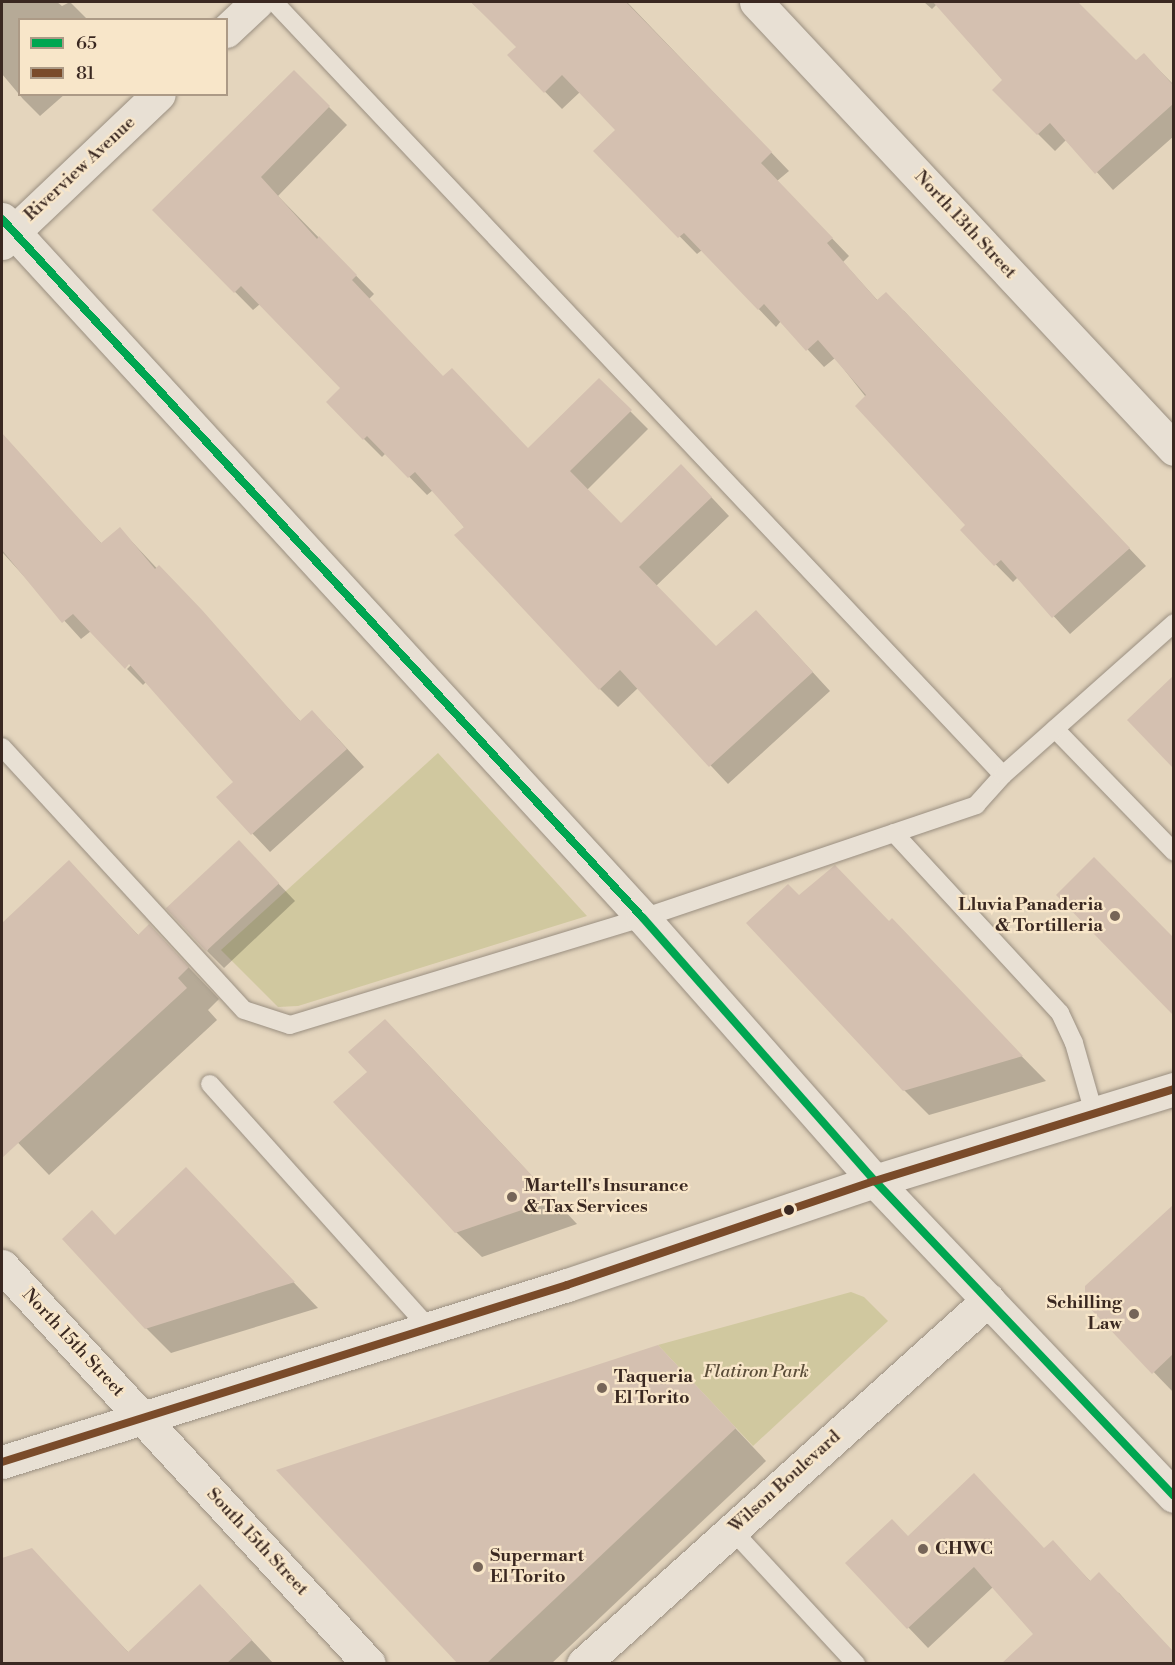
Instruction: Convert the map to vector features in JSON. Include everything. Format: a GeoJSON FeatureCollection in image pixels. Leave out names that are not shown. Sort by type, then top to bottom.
{"type":"FeatureCollection","features":[{"type":"Feature","properties":{"kind":"street"},"geometry":{"type":"LineString","coordinates":[[228,28],[257,2]]}},
{"type":"Feature","properties":{"kind":"street","name":"North 13th Street"},"geometry":{"type":"LineString","coordinates":[[756,2],[1173,449]]}},
{"type":"Feature","properties":{"kind":"street","name":"Riverview Avenue"},"geometry":{"type":"LineString","coordinates":[[6,231],[157,96]]}},
{"type":"Feature","properties":{"kind":"street"},"geometry":{"type":"LineString","coordinates":[[6,231],[643,918],[875,1180],[1173,1496]]}},
{"type":"Feature","properties":{"kind":"street"},"geometry":{"type":"LineString","coordinates":[[2,1462],[144,1420],[430,1329],[875,1180],[1173,1089]]}},
{"type":"Feature","properties":{"kind":"street","name":"North 15th Street"},"geometry":{"type":"LineString","coordinates":[[2,1266],[144,1420]]}},
{"type":"Feature","properties":{"kind":"street","name":"Wilson Boulevard"},"geometry":{"type":"LineString","coordinates":[[583,1664],[988,1300]]}},
{"type":"Feature","properties":{"kind":"street","name":"South 15th Street"},"geometry":{"type":"LineString","coordinates":[[144,1420],[369,1664]]}},
{"type":"Feature","properties":{"kind":"lane"},"geometry":{"type":"LineString","coordinates":[[274,2],[1003,776]]}},
{"type":"Feature","properties":{"kind":"lane"},"geometry":{"type":"LineString","coordinates":[[2,747],[244,1010],[290,1025],[643,918],[976,805],[1003,776],[1173,623]]}},
{"type":"Feature","properties":{"kind":"lane"},"geometry":{"type":"LineString","coordinates":[[1055,729],[1173,852]]}},
{"type":"Feature","properties":{"kind":"lane"},"geometry":{"type":"LineString","coordinates":[[894,833],[1060,1013],[1074,1043],[1094,1113]]}},
{"type":"Feature","properties":{"kind":"lane"},"geometry":{"type":"LineString","coordinates":[[210,1084],[430,1329]]}},
{"type":"Feature","properties":{"kind":"lane"},"geometry":{"type":"LineString","coordinates":[[732,1530],[856,1664]]}},
{"type":"Feature","properties":{"kind":"green space"},"geometry":{"type":"Polygon","coordinates":[[[438,753],[587,916],[298,1006],[278,1007],[221,950],[438,753]]]}},
{"type":"Feature","properties":{"kind":"green space","name":"Flatiron Park"},"geometry":{"type":"Polygon","coordinates":[[[851,1292],[864,1297],[888,1321],[753,1446],[658,1345],[851,1292]]]}},
{"type":"Feature","properties":{"kind":"building"},"geometry":{"type":"Polygon","coordinates":[[[471,2],[626,2],[772,152],[761,163],[833,238],[827,243],[877,300],[886,292],[1130,548],[1052,618],[1001,560],[994,566],[960,530],[965,525],[855,406],[866,395],[818,340],[806,351],[764,304],[758,310],[684,233],[678,238],[593,151],[615,130],[562,75],[544,93],[507,55],[516,47],[471,2]]]}},
{"type":"Feature","properties":{"kind":"building"},"geometry":{"type":"Polygon","coordinates":[[[933,2],[1078,2],[1136,60],[1144,53],[1173,85],[1173,104],[1095,174],[1050,123],[1037,135],[992,90],[1002,80],[933,2]]]}},
{"type":"Feature","properties":{"kind":"building"},"geometry":{"type":"Polygon","coordinates":[[[294,70],[330,106],[261,177],[317,239],[319,236],[357,275],[352,280],[443,376],[452,368],[528,448],[599,378],[632,410],[570,471],[621,523],[681,464],[712,497],[639,567],[716,646],[756,610],[813,672],[709,767],[620,670],[599,690],[454,535],[464,527],[415,472],[408,478],[367,436],[363,440],[326,402],[340,388],[241,286],[234,293],[152,210],[294,70]]]}},
{"type":"Feature","properties":{"kind":"building"},"geometry":{"type":"Polygon","coordinates":[[[2,433],[101,543],[120,527],[155,569],[159,565],[202,610],[300,721],[312,710],[347,749],[251,835],[216,797],[233,782],[129,664],[125,669],[73,614],[62,623],[2,550],[2,433]]]}},
{"type":"Feature","properties":{"kind":"building"},"geometry":{"type":"Polygon","coordinates":[[[1173,676],[1173,768],[1127,720],[1173,676]]]}},
{"type":"Feature","properties":{"kind":"building"},"geometry":{"type":"Polygon","coordinates":[[[239,840],[279,883],[206,951],[166,908],[239,840]]]}},
{"type":"Feature","properties":{"kind":"building","name":"Lluvia Panaderia & Tortilleria"},"geometry":{"type":"Polygon","coordinates":[[[1094,857],[1173,937],[1173,1015],[1056,895],[1094,857]]]}},
{"type":"Feature","properties":{"kind":"building"},"geometry":{"type":"Polygon","coordinates":[[[69,860],[138,935],[149,924],[189,967],[178,978],[187,988],[2,1158],[2,923],[69,860]]]}},
{"type":"Feature","properties":{"kind":"building"},"geometry":{"type":"Polygon","coordinates":[[[835,865],[889,921],[892,918],[1023,1056],[903,1091],[746,923],[788,884],[799,895],[835,865]]]}},
{"type":"Feature","properties":{"kind":"building"},"geometry":{"type":"Polygon","coordinates":[[[385,1019],[554,1199],[455,1233],[333,1102],[367,1072],[348,1052],[385,1019]]]}},
{"type":"Feature","properties":{"kind":"building"},"geometry":{"type":"Polygon","coordinates":[[[186,1167],[295,1282],[145,1329],[62,1239],[92,1210],[115,1235],[186,1167]]]}},
{"type":"Feature","properties":{"kind":"building"},"geometry":{"type":"Polygon","coordinates":[[[1173,1205],[1173,1354],[1152,1374],[1085,1303],[1085,1286],[1173,1205]]]}},
{"type":"Feature","properties":{"kind":"building","name":"Supermart El Torito"},"geometry":{"type":"Polygon","coordinates":[[[658,1345],[736,1428],[486,1664],[458,1664],[276,1470],[658,1345]]]}},
{"type":"Feature","properties":{"kind":"building"},"geometry":{"type":"Polygon","coordinates":[[[974,1473],[1044,1548],[1053,1540],[1090,1581],[1099,1572],[1173,1651],[1173,1664],[1001,1664],[1033,1634],[974,1567],[907,1629],[845,1563],[892,1519],[908,1536],[974,1473]]]}},
{"type":"Feature","properties":{"kind":"building"},"geometry":{"type":"Polygon","coordinates":[[[32,1548],[128,1652],[200,1584],[252,1640],[226,1664],[2,1664],[2,1558],[32,1548]]]}},
{"type":"Feature","properties":{"kind":"transit line","name":"65"},"geometry":{"type":"LineString","coordinates":[[2,219],[643,918],[875,1181],[1174,1496]]}},
{"type":"Feature","properties":{"kind":"transit line","name":"81"},"geometry":{"type":"LineString","coordinates":[[2,1462],[567,1285],[875,1181],[1174,1089]]}},
{"type":"Feature","properties":{"kind":"place","name":"Lluvia Panaderia & Tortilleria"},"geometry":{"type":"Point","coordinates":[1115,916]}},
{"type":"Feature","properties":{"kind":"place","name":"Martell's Insurance & Tax Services"},"geometry":{"type":"Point","coordinates":[512,1197]}},
{"type":"Feature","properties":{"kind":"place","name":"Schilling Law"},"geometry":{"type":"Point","coordinates":[1134,1314]}},
{"type":"Feature","properties":{"kind":"place","name":"Taqueria El Torito"},"geometry":{"type":"Point","coordinates":[602,1388]}},
{"type":"Feature","properties":{"kind":"place","name":"CHWC"},"geometry":{"type":"Point","coordinates":[923,1549]}},
{"type":"Feature","properties":{"kind":"place","name":"Supermart El Torito"},"geometry":{"type":"Point","coordinates":[478,1567]}}]}
